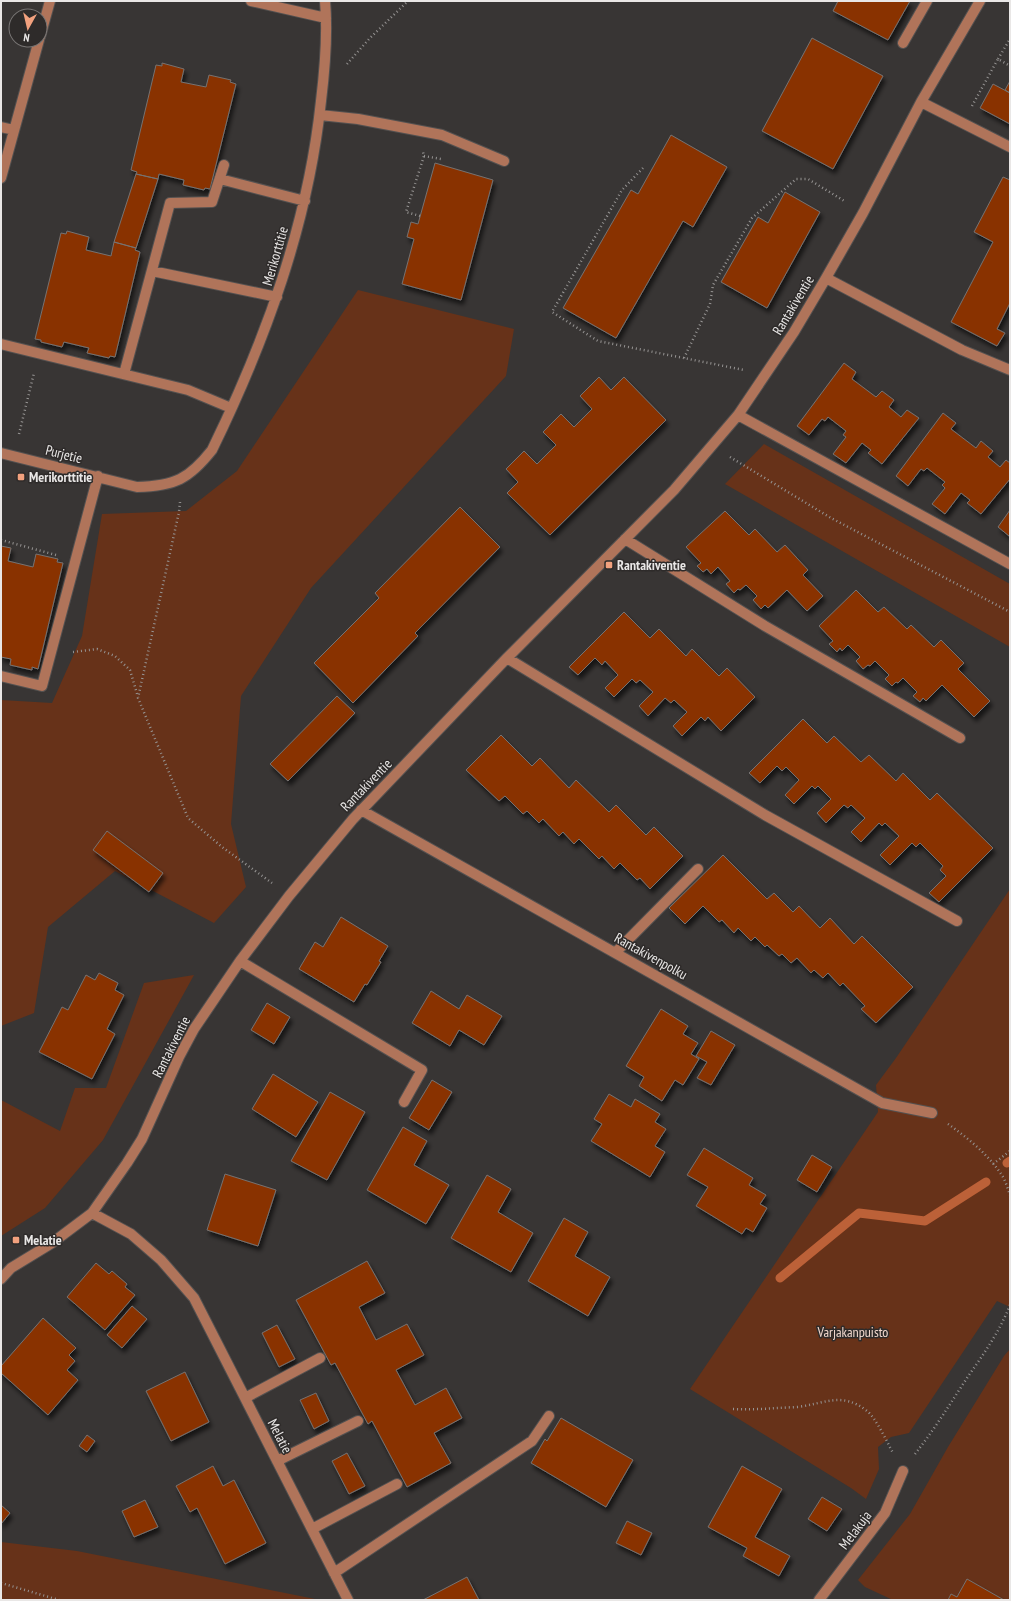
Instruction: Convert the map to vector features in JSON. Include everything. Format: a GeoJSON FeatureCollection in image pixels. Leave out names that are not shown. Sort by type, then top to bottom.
{"type":"FeatureCollection","features":[{"type":"Feature","properties":{"kind":"street"},"geometry":{"type":"LineString","coordinates":[[251,1],[326,18]]}},
{"type":"Feature","properties":{"kind":"street","name":"Merikorttitie"},"geometry":{"type":"LineString","coordinates":[[168,484],[184,477],[199,467],[212,450],[270,318],[291,257],[304,202],[320,116],[324,72],[326,18],[325,1]]}},
{"type":"Feature","properties":{"kind":"street"},"geometry":{"type":"LineString","coordinates":[[902,43],[927,1]]}},
{"type":"Feature","properties":{"kind":"street","name":"Rantakiventie"},"geometry":{"type":"LineString","coordinates":[[1,1279],[11,1268],[52,1243],[92,1213],[127,1163],[151,1120],[179,1057],[194,1029],[240,961],[289,896],[353,818],[507,658],[674,490],[738,415],[794,332],[826,278],[863,213],[921,102],[980,1]]}},
{"type":"Feature","properties":{"kind":"street"},"geometry":{"type":"LineString","coordinates":[[1,178],[37,48]]}},
{"type":"Feature","properties":{"kind":"street"},"geometry":{"type":"LineString","coordinates":[[921,102],[1010,147]]}},
{"type":"Feature","properties":{"kind":"street"},"geometry":{"type":"LineString","coordinates":[[320,116],[358,119],[442,135],[504,161]]}},
{"type":"Feature","properties":{"kind":"street"},"geometry":{"type":"LineString","coordinates":[[1,127],[14,130]]}},
{"type":"Feature","properties":{"kind":"street"},"geometry":{"type":"LineString","coordinates":[[124,374],[170,202],[212,202],[224,165]]}},
{"type":"Feature","properties":{"kind":"street"},"geometry":{"type":"LineString","coordinates":[[220,179],[304,202]]}},
{"type":"Feature","properties":{"kind":"street"},"geometry":{"type":"LineString","coordinates":[[152,271],[277,297]]}},
{"type":"Feature","properties":{"kind":"street"},"geometry":{"type":"LineString","coordinates":[[826,278],[962,350],[1010,370]]}},
{"type":"Feature","properties":{"kind":"street"},"geometry":{"type":"LineString","coordinates":[[1,344],[188,390],[231,408]]}},
{"type":"Feature","properties":{"kind":"street"},"geometry":{"type":"LineString","coordinates":[[738,415],[1010,564]]}},
{"type":"Feature","properties":{"kind":"street","name":"Purjetie"},"geometry":{"type":"LineString","coordinates":[[1,453],[98,476],[137,487],[168,484]]}},
{"type":"Feature","properties":{"kind":"street"},"geometry":{"type":"LineString","coordinates":[[1,676],[42,686],[98,476]]}},
{"type":"Feature","properties":{"kind":"street"},"geometry":{"type":"LineString","coordinates":[[625,538],[766,626],[960,738]]}},
{"type":"Feature","properties":{"kind":"street"},"geometry":{"type":"LineString","coordinates":[[507,658],[765,815],[957,921]]}},
{"type":"Feature","properties":{"kind":"street","name":"Rantakivenpolku"},"geometry":{"type":"LineString","coordinates":[[362,810],[882,1103],[932,1113]]}},
{"type":"Feature","properties":{"kind":"street"},"geometry":{"type":"LineString","coordinates":[[616,952],[698,870]]}},
{"type":"Feature","properties":{"kind":"street"},"geometry":{"type":"LineString","coordinates":[[240,961],[422,1070],[404,1102]]}},
{"type":"Feature","properties":{"kind":"street","name":"Melatie"},"geometry":{"type":"LineString","coordinates":[[92,1213],[131,1234],[160,1260],[194,1298],[348,1600]]}},
{"type":"Feature","properties":{"kind":"street"},"geometry":{"type":"LineString","coordinates":[[245,1398],[320,1358]]}},
{"type":"Feature","properties":{"kind":"street"},"geometry":{"type":"LineString","coordinates":[[334,1573],[532,1442],[549,1416]]}},
{"type":"Feature","properties":{"kind":"street"},"geometry":{"type":"LineString","coordinates":[[277,1461],[358,1421]]}},
{"type":"Feature","properties":{"kind":"street","name":"Melakuja"},"geometry":{"type":"LineString","coordinates":[[819,1600],[885,1513],[903,1471]]}},
{"type":"Feature","properties":{"kind":"street"},"geometry":{"type":"LineString","coordinates":[[312,1528],[397,1484]]}},
{"type":"Feature","properties":{"kind":"path"},"geometry":{"type":"LineString","coordinates":[[345,66],[369,39],[408,1]]}},
{"type":"Feature","properties":{"kind":"path"},"geometry":{"type":"LineString","coordinates":[[964,124],[981,88],[1010,39]]}},
{"type":"Feature","properties":{"kind":"path"},"geometry":{"type":"LineString","coordinates":[[998,59],[1010,66]]}},
{"type":"Feature","properties":{"kind":"path"},"geometry":{"type":"LineString","coordinates":[[419,131],[424,156],[406,212],[420,216]]}},
{"type":"Feature","properties":{"kind":"path"},"geometry":{"type":"LineString","coordinates":[[642,168],[622,190],[552,312],[598,341],[766,375]]}},
{"type":"Feature","properties":{"kind":"path"},"geometry":{"type":"LineString","coordinates":[[684,358],[710,304],[713,285],[752,218],[796,179],[808,179],[863,213]]}},
{"type":"Feature","properties":{"kind":"path"},"geometry":{"type":"LineString","coordinates":[[19,434],[39,354]]}},
{"type":"Feature","properties":{"kind":"path"},"geometry":{"type":"LineString","coordinates":[[712,446],[831,518],[1010,612]]}},
{"type":"Feature","properties":{"kind":"path"},"geometry":{"type":"LineString","coordinates":[[138,698],[180,502]]}},
{"type":"Feature","properties":{"kind":"path"},"geometry":{"type":"LineString","coordinates":[[1,540],[76,561]]}},
{"type":"Feature","properties":{"kind":"path"},"geometry":{"type":"LineString","coordinates":[[46,669],[72,652],[97,648],[115,656],[130,670],[138,698],[188,818],[222,848],[273,884]]}},
{"type":"Feature","properties":{"kind":"path"},"geometry":{"type":"LineString","coordinates":[[963,1134],[993,1164],[1003,1178],[1010,1195]]}},
{"type":"Feature","properties":{"kind":"path"},"geometry":{"type":"LineString","coordinates":[[993,1164],[1010,1151]]}},
{"type":"Feature","properties":{"kind":"path"},"geometry":{"type":"LineString","coordinates":[[733,1409],[760,1410],[802,1406],[830,1400],[853,1402],[868,1412],[881,1431],[903,1471],[929,1436],[982,1356],[1005,1317],[1010,1304]]}},
{"type":"Feature","properties":{"kind":"path"},"geometry":{"type":"LineString","coordinates":[[1005,1317],[1010,1315]]}},
{"type":"Feature","properties":{"kind":"path"},"geometry":{"type":"LineString","coordinates":[[1,1582],[59,1600]]}},
{"type":"Feature","properties":{"kind":"green space"},"geometry":{"type":"Polygon","coordinates":[[[358,290],[514,329],[506,376],[311,588],[241,696],[231,824],[246,887],[214,923],[115,871],[48,927],[34,1013],[1,1026],[1,700],[52,703],[82,636],[102,514],[186,511],[237,471],[358,290]]]}},
{"type":"Feature","properties":{"kind":"green space"},"geometry":{"type":"Polygon","coordinates":[[[764,444],[1010,584],[1010,647],[725,484],[764,444]]]}},
{"type":"Feature","properties":{"kind":"green space","name":"Varjakanpuisto"},"geometry":{"type":"Polygon","coordinates":[[[1010,889],[1010,1307],[997,1301],[909,1433],[891,1437],[878,1447],[879,1469],[866,1499],[851,1488],[690,1389],[878,1112],[876,1085],[896,1058],[1010,889]]]}},
{"type":"Feature","properties":{"kind":"green space"},"geometry":{"type":"Polygon","coordinates":[[[194,975],[103,1140],[45,1208],[1,1236],[1,1100],[60,1131],[75,1088],[106,1088],[144,983],[194,975]]]}},
{"type":"Feature","properties":{"kind":"green space"},"geometry":{"type":"Polygon","coordinates":[[[1010,1349],[1010,1600],[1004,1600],[967,1579],[957,1597],[951,1594],[948,1600],[893,1600],[865,1587],[858,1580],[910,1514],[948,1447],[1004,1356],[1010,1349]]]}},
{"type":"Feature","properties":{"kind":"green space"},"geometry":{"type":"Polygon","coordinates":[[[1,1542],[77,1551],[320,1600],[1,1600],[1,1542]]]}},
{"type":"Feature","properties":{"kind":"building"},"geometry":{"type":"Polygon","coordinates":[[[838,1],[910,1],[888,40],[833,11],[838,1]]]}},
{"type":"Feature","properties":{"kind":"building"},"geometry":{"type":"Polygon","coordinates":[[[812,38],[883,76],[833,169],[762,131],[812,38]]]}},
{"type":"Feature","properties":{"kind":"building"},"geometry":{"type":"Polygon","coordinates":[[[162,63],[184,69],[181,82],[206,87],[209,75],[231,80],[230,82],[236,84],[210,189],[205,188],[204,190],[183,185],[184,180],[159,174],[158,179],[136,174],[137,172],[131,170],[156,65],[162,66],[162,63]]]}},
{"type":"Feature","properties":{"kind":"building"},"geometry":{"type":"Polygon","coordinates":[[[1010,81],[1010,93],[1005,90],[1010,81]]]}},
{"type":"Feature","properties":{"kind":"building"},"geometry":{"type":"Polygon","coordinates":[[[993,84],[1010,93],[1010,124],[980,108],[993,84]]]}},
{"type":"Feature","properties":{"kind":"building"},"geometry":{"type":"Polygon","coordinates":[[[671,135],[727,167],[693,227],[683,221],[616,338],[563,308],[631,190],[638,194],[671,135]]]}},
{"type":"Feature","properties":{"kind":"building"},"geometry":{"type":"Polygon","coordinates":[[[435,163],[493,180],[461,300],[402,284],[414,239],[407,237],[411,222],[418,224],[435,163]]]}},
{"type":"Feature","properties":{"kind":"building"},"geometry":{"type":"Polygon","coordinates":[[[136,174],[158,179],[136,248],[114,242],[136,174]]]}},
{"type":"Feature","properties":{"kind":"building"},"geometry":{"type":"Polygon","coordinates":[[[1003,177],[1010,180],[1010,303],[997,329],[1005,333],[997,346],[951,322],[993,242],[974,232],[1003,177]]]}},
{"type":"Feature","properties":{"kind":"building"},"geometry":{"type":"Polygon","coordinates":[[[785,192],[820,212],[767,308],[721,282],[758,217],[768,223],[785,192]]]}},
{"type":"Feature","properties":{"kind":"building"},"geometry":{"type":"Polygon","coordinates":[[[67,231],[89,237],[86,250],[111,256],[114,242],[136,248],[135,250],[140,252],[115,357],[110,356],[109,358],[87,353],[89,348],[64,342],[62,347],[35,339],[61,233],[66,234],[67,231]]]}},
{"type":"Feature","properties":{"kind":"building"},"geometry":{"type":"Polygon","coordinates":[[[844,363],[856,372],[852,379],[876,397],[882,391],[894,400],[889,407],[901,417],[907,410],[919,418],[882,464],[868,453],[871,450],[862,443],[846,463],[833,454],[846,437],[843,435],[846,431],[828,417],[825,421],[822,419],[809,435],[797,426],[844,363]]]}},
{"type":"Feature","properties":{"kind":"building"},"geometry":{"type":"Polygon","coordinates":[[[599,377],[611,390],[624,377],[666,420],[550,535],[507,493],[518,482],[506,469],[524,451],[537,464],[556,445],[543,432],[561,414],[574,427],[592,409],[580,396],[599,377]]]}},
{"type":"Feature","properties":{"kind":"building"},"geometry":{"type":"Polygon","coordinates":[[[943,413],[956,423],[951,429],[976,448],[981,441],[993,451],[988,457],[1000,467],[1006,460],[1010,463],[1010,479],[981,514],[967,503],[970,500],[961,493],[945,514],[932,504],[945,488],[942,485],[945,482],[927,468],[924,471],[921,469],[908,486],[896,476],[943,413]]]}},
{"type":"Feature","properties":{"kind":"building"},"geometry":{"type":"Polygon","coordinates":[[[460,507],[500,547],[415,633],[418,636],[353,703],[314,663],[379,598],[375,593],[460,507]]]}},
{"type":"Feature","properties":{"kind":"building"},"geometry":{"type":"Polygon","coordinates":[[[1010,510],[1010,535],[1009,536],[998,527],[1010,510]]]}},
{"type":"Feature","properties":{"kind":"building"},"geometry":{"type":"Polygon","coordinates":[[[725,511],[749,535],[755,529],[777,552],[785,545],[808,570],[803,575],[823,596],[807,611],[787,590],[768,608],[765,605],[761,609],[753,600],[757,596],[746,585],[734,593],[726,584],[730,581],[718,567],[711,574],[707,569],[703,572],[697,566],[701,563],[686,547],[725,511]]]}},
{"type":"Feature","properties":{"kind":"building"},"geometry":{"type":"Polygon","coordinates":[[[1,546],[11,548],[8,561],[33,567],[36,554],[58,559],[57,562],[63,563],[38,669],[32,667],[32,670],[10,665],[11,659],[1,657],[1,546]]]}},
{"type":"Feature","properties":{"kind":"building"},"geometry":{"type":"Polygon","coordinates":[[[856,590],[878,612],[884,607],[907,629],[911,625],[934,647],[941,640],[964,663],[958,669],[990,701],[974,717],[942,685],[926,701],[923,698],[920,702],[913,696],[917,692],[903,678],[892,686],[885,679],[889,675],[875,661],[870,666],[868,665],[863,669],[856,661],[860,657],[848,645],[842,651],[840,648],[837,652],[829,644],[833,641],[819,626],[856,590]]]}},
{"type":"Feature","properties":{"kind":"building"},"geometry":{"type":"Polygon","coordinates":[[[624,612],[650,638],[659,629],[686,656],[692,649],[719,676],[727,668],[755,697],[721,731],[708,717],[705,721],[701,717],[682,736],[673,726],[687,712],[674,700],[671,703],[665,698],[648,716],[639,706],[653,692],[640,680],[636,683],[632,679],[614,697],[605,688],[618,675],[605,661],[602,665],[595,658],[578,675],[569,667],[624,612]]]}},
{"type":"Feature","properties":{"kind":"building"},"geometry":{"type":"Polygon","coordinates":[[[337,696],[355,713],[288,781],[270,764],[337,696]]]}},
{"type":"Feature","properties":{"kind":"building"},"geometry":{"type":"Polygon","coordinates":[[[803,719],[827,743],[834,736],[861,762],[869,755],[896,781],[903,773],[930,800],[937,793],[993,848],[939,902],[929,893],[946,876],[940,870],[943,866],[920,843],[916,847],[912,843],[890,865],[880,855],[899,836],[885,823],[882,826],[879,823],[861,842],[851,832],[865,818],[851,805],[848,808],[844,805],[826,823],[817,813],[831,799],[818,786],[815,789],[812,786],[794,804],[785,795],[799,780],[786,767],[782,771],[777,766],[760,783],[749,773],[803,719]]]}},
{"type":"Feature","properties":{"kind":"building"},"geometry":{"type":"Polygon","coordinates":[[[501,735],[532,766],[540,758],[569,788],[576,780],[609,812],[616,805],[646,835],[654,827],[683,856],[650,889],[640,878],[637,880],[620,863],[614,869],[602,856],[599,859],[579,839],[574,844],[563,832],[559,836],[543,819],[539,823],[527,811],[523,814],[505,796],[499,801],[466,770],[501,735]]]}},
{"type":"Feature","properties":{"kind":"building"},"geometry":{"type":"Polygon","coordinates":[[[107,831],[163,873],[149,892],[93,850],[107,831]]]}},
{"type":"Feature","properties":{"kind":"building"},"geometry":{"type":"Polygon","coordinates":[[[723,855],[767,899],[774,893],[793,912],[799,906],[820,928],[830,918],[854,944],[862,936],[913,987],[876,1023],[861,1009],[865,1006],[843,983],[840,986],[828,973],[823,978],[814,970],[811,973],[797,958],[791,963],[782,954],[779,956],[767,945],[765,947],[755,937],[751,941],[738,928],[734,933],[722,920],[719,922],[703,906],[685,924],[669,908],[723,855]]]}},
{"type":"Feature","properties":{"kind":"building"},"geometry":{"type":"Polygon","coordinates":[[[341,917],[388,946],[379,961],[381,962],[367,985],[365,984],[354,1002],[299,969],[315,942],[323,947],[341,917]]]}},
{"type":"Feature","properties":{"kind":"building"},"geometry":{"type":"Polygon","coordinates":[[[99,973],[118,983],[115,990],[124,995],[107,1029],[115,1034],[92,1079],[39,1052],[62,1007],[68,1010],[86,975],[95,980],[99,973]]]}},
{"type":"Feature","properties":{"kind":"building"},"geometry":{"type":"Polygon","coordinates":[[[431,991],[459,1009],[467,995],[502,1016],[484,1045],[459,1030],[450,1046],[412,1023],[431,991]]]}},
{"type":"Feature","properties":{"kind":"building"},"geometry":{"type":"Polygon","coordinates":[[[267,1003],[290,1017],[274,1044],[251,1030],[267,1003]]]}},
{"type":"Feature","properties":{"kind":"building"},"geometry":{"type":"Polygon","coordinates":[[[661,1009],[688,1026],[683,1034],[698,1043],[691,1054],[699,1059],[683,1085],[675,1080],[662,1101],[639,1086],[644,1077],[626,1066],[661,1009]]]}},
{"type":"Feature","properties":{"kind":"building"},"geometry":{"type":"Polygon","coordinates":[[[711,1031],[735,1045],[711,1085],[697,1078],[707,1062],[696,1056],[711,1031]]]}},
{"type":"Feature","properties":{"kind":"building"},"geometry":{"type":"Polygon","coordinates":[[[273,1074],[318,1102],[296,1137],[252,1109],[273,1074]]]}},
{"type":"Feature","properties":{"kind":"building"},"geometry":{"type":"Polygon","coordinates":[[[432,1080],[452,1092],[429,1130],[409,1118],[432,1080]]]}},
{"type":"Feature","properties":{"kind":"building"},"geometry":{"type":"Polygon","coordinates":[[[330,1092],[365,1112],[327,1180],[291,1161],[330,1092]]]}},
{"type":"Feature","properties":{"kind":"building"},"geometry":{"type":"Polygon","coordinates":[[[609,1094],[631,1107],[635,1099],[660,1114],[655,1122],[666,1129],[655,1146],[665,1152],[650,1177],[591,1141],[602,1124],[594,1119],[609,1094]]]}},
{"type":"Feature","properties":{"kind":"building"},"geometry":{"type":"Polygon","coordinates":[[[403,1127],[427,1141],[414,1165],[449,1185],[426,1224],[367,1190],[403,1127]]]}},
{"type":"Feature","properties":{"kind":"building"},"geometry":{"type":"Polygon","coordinates":[[[704,1148],[753,1178],[749,1185],[766,1195],[760,1204],[767,1208],[753,1232],[746,1228],[742,1234],[696,1206],[708,1187],[687,1175],[704,1148]]]}},
{"type":"Feature","properties":{"kind":"building"},"geometry":{"type":"Polygon","coordinates":[[[812,1155],[832,1167],[817,1192],[797,1180],[812,1155]]]}},
{"type":"Feature","properties":{"kind":"building"},"geometry":{"type":"Polygon","coordinates":[[[225,1174],[276,1190],[258,1246],[207,1230],[225,1174]]]}},
{"type":"Feature","properties":{"kind":"building"},"geometry":{"type":"Polygon","coordinates":[[[487,1175],[511,1189],[498,1212],[533,1233],[511,1272],[451,1238],[487,1175]]]}},
{"type":"Feature","properties":{"kind":"building"},"geometry":{"type":"Polygon","coordinates":[[[564,1218],[588,1232],[575,1256],[610,1277],[588,1316],[528,1281],[564,1218]]]}},
{"type":"Feature","properties":{"kind":"building"},"geometry":{"type":"Polygon","coordinates":[[[367,1261],[385,1293],[359,1307],[376,1340],[407,1324],[424,1355],[396,1370],[415,1405],[446,1388],[462,1418],[434,1433],[451,1463],[407,1487],[372,1421],[368,1424],[335,1363],[331,1365],[296,1300],[367,1261]]]}},
{"type":"Feature","properties":{"kind":"building"},"geometry":{"type":"Polygon","coordinates":[[[96,1263],[109,1274],[112,1271],[127,1284],[125,1287],[135,1295],[105,1330],[67,1297],[96,1263]]]}},
{"type":"Feature","properties":{"kind":"building"},"geometry":{"type":"Polygon","coordinates":[[[132,1306],[147,1319],[122,1348],[107,1335],[132,1306]]]}},
{"type":"Feature","properties":{"kind":"building"},"geometry":{"type":"Polygon","coordinates":[[[43,1318],[76,1348],[69,1355],[75,1361],[67,1370],[78,1380],[48,1415],[1,1373],[1,1366],[43,1318]]]}},
{"type":"Feature","properties":{"kind":"building"},"geometry":{"type":"Polygon","coordinates":[[[277,1325],[295,1359],[279,1367],[262,1333],[277,1325]]]}},
{"type":"Feature","properties":{"kind":"building"},"geometry":{"type":"Polygon","coordinates":[[[185,1372],[209,1422],[171,1441],[146,1391],[185,1372]]]}},
{"type":"Feature","properties":{"kind":"building"},"geometry":{"type":"Polygon","coordinates":[[[316,1393],[329,1421],[314,1429],[300,1400],[316,1393]]]}},
{"type":"Feature","properties":{"kind":"building"},"geometry":{"type":"Polygon","coordinates":[[[561,1418],[633,1460],[606,1507],[531,1463],[545,1439],[547,1441],[561,1418]]]}},
{"type":"Feature","properties":{"kind":"building"},"geometry":{"type":"Polygon","coordinates":[[[87,1435],[95,1441],[87,1452],[79,1446],[87,1435]]]}},
{"type":"Feature","properties":{"kind":"building"},"geometry":{"type":"Polygon","coordinates":[[[347,1453],[365,1486],[349,1494],[332,1461],[347,1453]]]}},
{"type":"Feature","properties":{"kind":"building"},"geometry":{"type":"Polygon","coordinates":[[[213,1466],[223,1486],[234,1480],[266,1543],[225,1564],[197,1508],[190,1512],[176,1486],[213,1466]]]}},
{"type":"Feature","properties":{"kind":"building"},"geometry":{"type":"Polygon","coordinates":[[[742,1466],[782,1489],[755,1537],[790,1556],[779,1576],[743,1556],[747,1548],[708,1527],[742,1466]]]}},
{"type":"Feature","properties":{"kind":"building"},"geometry":{"type":"Polygon","coordinates":[[[822,1497],[842,1509],[827,1531],[808,1519],[822,1497]]]}},
{"type":"Feature","properties":{"kind":"building"},"geometry":{"type":"Polygon","coordinates":[[[145,1500],[158,1527],[134,1537],[122,1511],[145,1500]]]}},
{"type":"Feature","properties":{"kind":"building"},"geometry":{"type":"Polygon","coordinates":[[[1,1505],[10,1513],[1,1524],[1,1505]]]}},
{"type":"Feature","properties":{"kind":"building"},"geometry":{"type":"Polygon","coordinates":[[[627,1521],[652,1533],[641,1555],[616,1543],[627,1521]]]}},
{"type":"Feature","properties":{"kind":"building"},"geometry":{"type":"Polygon","coordinates":[[[467,1577],[479,1600],[423,1600],[467,1577]]]}},
{"type":"Feature","properties":{"kind":"building"},"geometry":{"type":"Polygon","coordinates":[[[967,1579],[1004,1600],[948,1600],[951,1594],[957,1597],[967,1579]]]}},
{"type":"Feature","properties":{"kind":"waterway"},"geometry":{"type":"LineString","coordinates":[[780,1278],[859,1213],[925,1221],[986,1182]]}},
{"type":"Feature","properties":{"kind":"place","name":"Merikorttitie"},"geometry":{"type":"Point","coordinates":[21,477]}},
{"type":"Feature","properties":{"kind":"place","name":"Rantakiventie"},"geometry":{"type":"Point","coordinates":[609,565]}},
{"type":"Feature","properties":{"kind":"place","name":"Melatie"},"geometry":{"type":"Point","coordinates":[16,1240]}}]}
